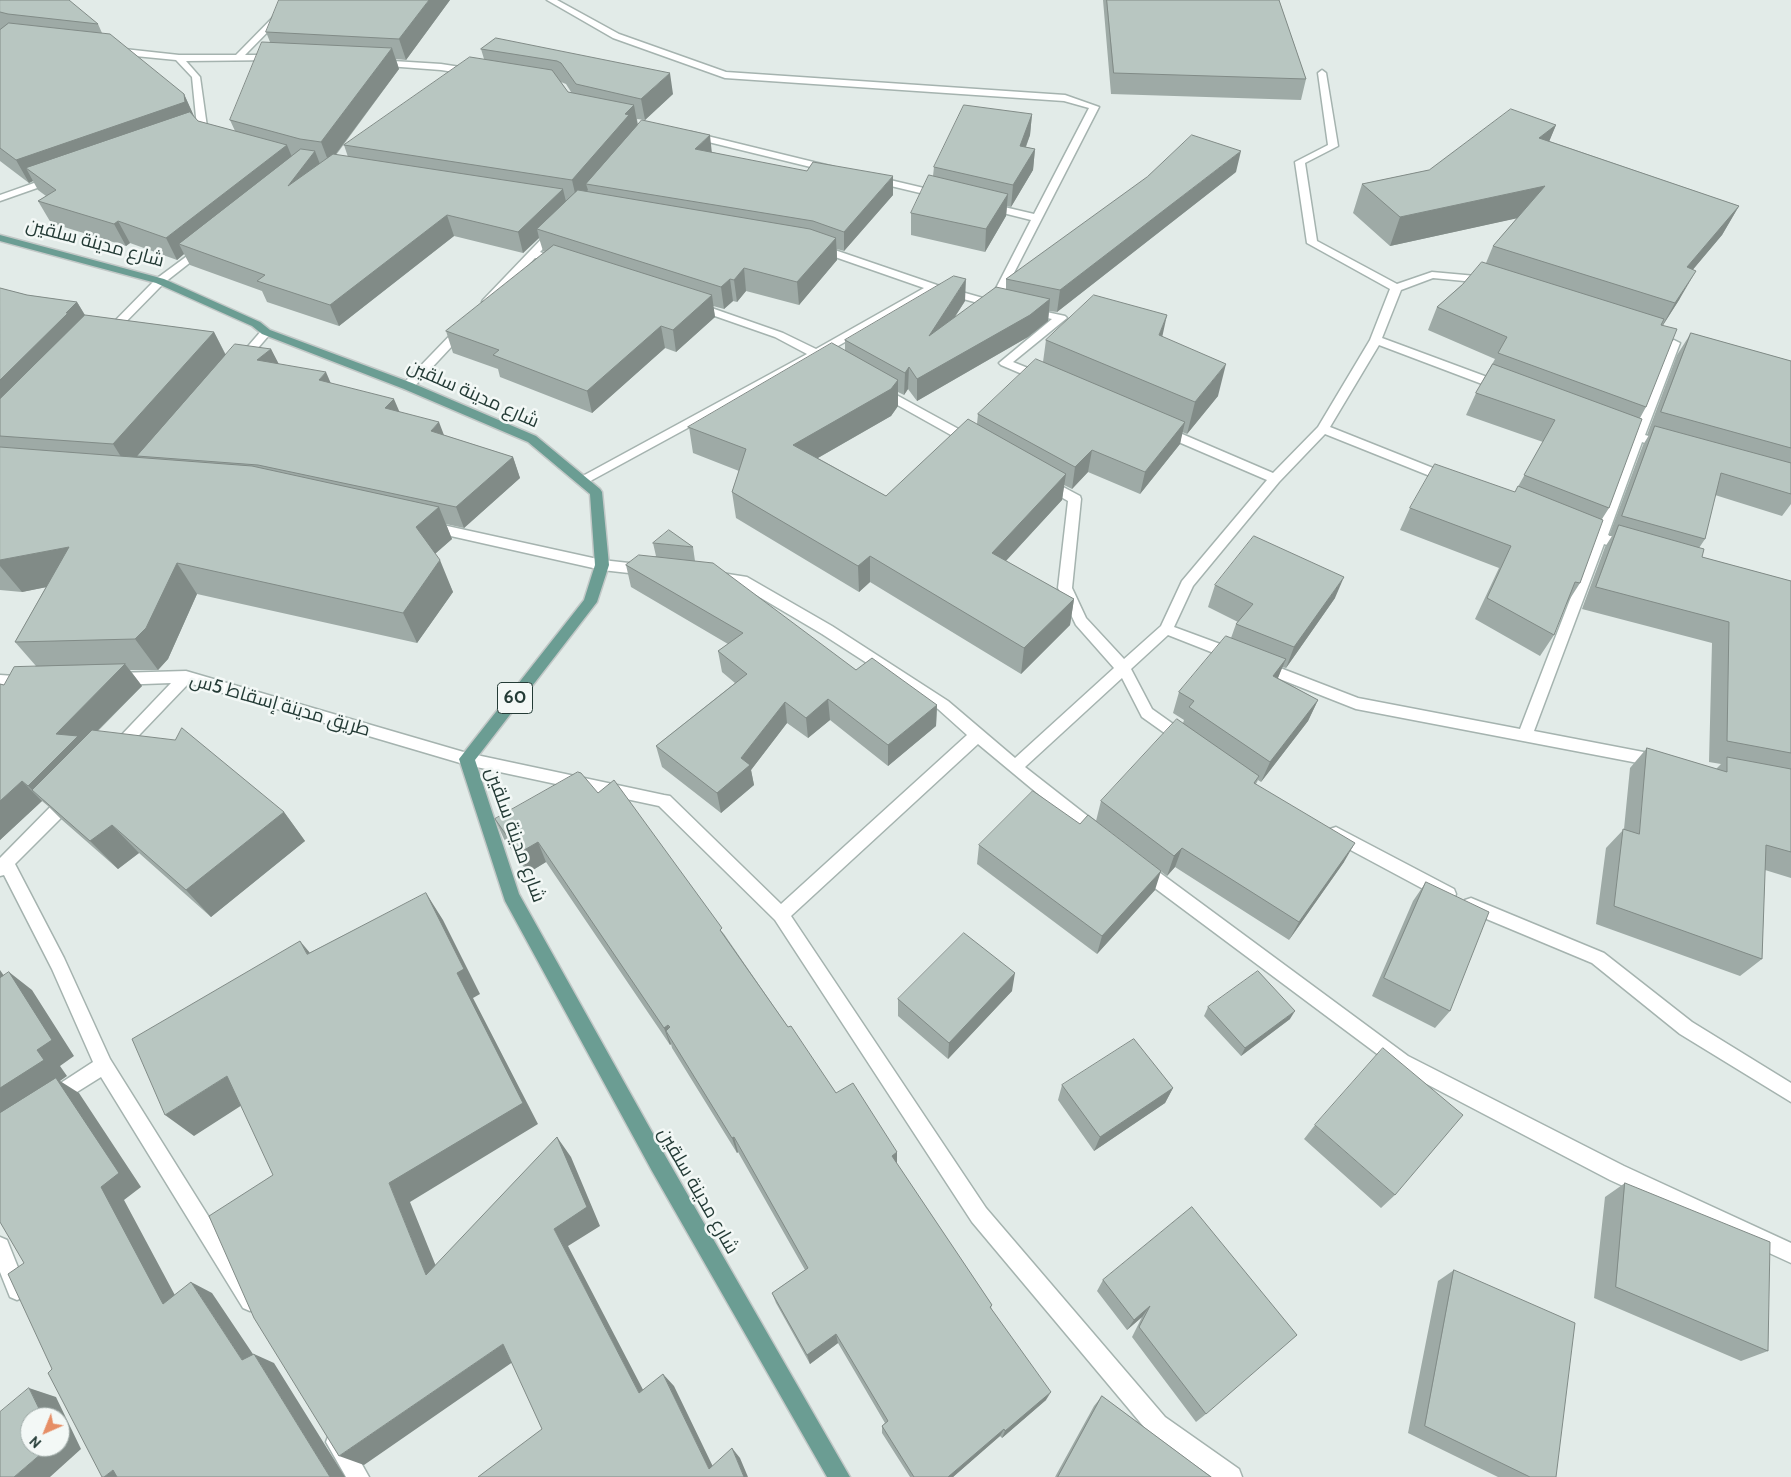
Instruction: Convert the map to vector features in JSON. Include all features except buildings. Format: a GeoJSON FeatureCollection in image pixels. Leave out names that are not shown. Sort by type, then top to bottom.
{"type":"FeatureCollection","features":[{"type":"Feature","properties":{"kind":"main road","name":"شارع مدينة سلقين"},"geometry":{"type":"LineString","coordinates":[[0,238],[160,281],[256,324],[266,332],[408,386],[532,439],[596,492],[602,566],[590,602],[467,759],[511,896],[659,1164],[839,1477]]}},
{"type":"Feature","properties":{"kind":"street"},"geometry":{"type":"LineString","coordinates":[[238,58],[295,0]]}},
{"type":"Feature","properties":{"kind":"street"},"geometry":{"type":"LineString","coordinates":[[552,0],[616,36],[725,75],[1065,98],[1094,107],[1037,218],[1002,306]]}},
{"type":"Feature","properties":{"kind":"street"},"geometry":{"type":"LineString","coordinates":[[103,49],[179,58],[284,58]]}},
{"type":"Feature","properties":{"kind":"street"},"geometry":{"type":"LineString","coordinates":[[179,58],[196,77],[198,128],[211,139],[220,141]]}},
{"type":"Feature","properties":{"kind":"street"},"geometry":{"type":"LineString","coordinates":[[362,62],[441,67],[487,75]]}},
{"type":"Feature","properties":{"kind":"street"},"geometry":{"type":"LineString","coordinates":[[1322,73],[1333,146],[1300,162],[1312,243],[1396,288],[1432,275],[1476,279],[1495,285]]}},
{"type":"Feature","properties":{"kind":"street"},"geometry":{"type":"LineString","coordinates":[[679,132],[843,172]]}},
{"type":"Feature","properties":{"kind":"street"},"geometry":{"type":"LineString","coordinates":[[0,198],[64,175]]}},
{"type":"Feature","properties":{"kind":"street"},"geometry":{"type":"LineString","coordinates":[[863,176],[950,197]]}},
{"type":"Feature","properties":{"kind":"street"},"geometry":{"type":"LineString","coordinates":[[979,204],[1037,218]]}},
{"type":"Feature","properties":{"kind":"street"},"geometry":{"type":"LineString","coordinates":[[408,386],[532,253],[566,220]]}},
{"type":"Feature","properties":{"kind":"street"},"geometry":{"type":"LineString","coordinates":[[98,345],[160,281],[214,238]]}},
{"type":"Feature","properties":{"kind":"street"},"geometry":{"type":"LineString","coordinates":[[804,245],[814,246],[933,288],[1002,306],[1061,318],[1006,363],[1050,382]]}},
{"type":"Feature","properties":{"kind":"street"},"geometry":{"type":"LineString","coordinates":[[532,253],[568,265]]}},
{"type":"Feature","properties":{"kind":"street"},"geometry":{"type":"LineString","coordinates":[[583,481],[933,288]]}},
{"type":"Feature","properties":{"kind":"street"},"geometry":{"type":"LineString","coordinates":[[1015,767],[1166,629],[1187,584],[1275,479],[1323,429],[1376,340],[1396,288]]}},
{"type":"Feature","properties":{"kind":"street"},"geometry":{"type":"LineString","coordinates":[[686,303],[779,335],[842,368]]}},
{"type":"Feature","properties":{"kind":"street"},"geometry":{"type":"LineString","coordinates":[[234,369],[266,332]]}},
{"type":"Feature","properties":{"kind":"street"},"geometry":{"type":"LineString","coordinates":[[1376,340],[1517,392]]}},
{"type":"Feature","properties":{"kind":"street"},"geometry":{"type":"LineString","coordinates":[[1525,736],[1674,343]]}},
{"type":"Feature","properties":{"kind":"street"},"geometry":{"type":"LineString","coordinates":[[868,383],[980,446]]}},
{"type":"Feature","properties":{"kind":"street"},"geometry":{"type":"LineString","coordinates":[[1601,424],[1638,438],[1676,448]]}},
{"type":"Feature","properties":{"kind":"street"},"geometry":{"type":"LineString","coordinates":[[1149,425],[1275,479]]}},
{"type":"Feature","properties":{"kind":"street"},"geometry":{"type":"LineString","coordinates":[[1323,429],[1461,484]]}},
{"type":"Feature","properties":{"kind":"street"},"geometry":{"type":"LineString","coordinates":[[1032,475],[1074,499],[1065,588],[1081,621],[1124,669],[1147,713],[1202,751]]}},
{"type":"Feature","properties":{"kind":"street"},"geometry":{"type":"LineString","coordinates":[[412,523],[602,566],[658,571]]}},
{"type":"Feature","properties":{"kind":"street"},"geometry":{"type":"LineString","coordinates":[[1562,524],[1599,539],[1638,550]]}},
{"type":"Feature","properties":{"kind":"street"},"geometry":{"type":"LineString","coordinates":[[696,575],[742,580],[827,630],[943,705],[1015,767],[1110,843]]}},
{"type":"Feature","properties":{"kind":"street"},"geometry":{"type":"LineString","coordinates":[[1166,629],[1356,703],[1670,763]]}},
{"type":"Feature","properties":{"kind":"street"},"geometry":{"type":"LineString","coordinates":[[103,763],[186,677]]}},
{"type":"Feature","properties":{"kind":"street","name":"طريق مدينة إسقاط 5س"},"geometry":{"type":"LineString","coordinates":[[98,679],[186,677],[467,759],[664,801],[781,915],[979,1215],[1156,1425],[1231,1477]]}},
{"type":"Feature","properties":{"kind":"street"},"geometry":{"type":"LineString","coordinates":[[0,681],[39,680]]}},
{"type":"Feature","properties":{"kind":"street"},"geometry":{"type":"LineString","coordinates":[[781,915],[978,734]]}},
{"type":"Feature","properties":{"kind":"street"},"geometry":{"type":"LineString","coordinates":[[83,784],[4,866],[58,964],[104,1065],[260,1317]]}},
{"type":"Feature","properties":{"kind":"street"},"geometry":{"type":"LineString","coordinates":[[1323,827],[1459,900],[1598,958],[1686,1028],[1791,1093]]}},
{"type":"Feature","properties":{"kind":"street"},"geometry":{"type":"LineString","coordinates":[[1132,861],[1230,936],[1402,1062],[1617,1173],[1791,1253]]}},
{"type":"Feature","properties":{"kind":"street"},"geometry":{"type":"LineString","coordinates":[[40,1106],[104,1065]]}},
{"type":"Feature","properties":{"kind":"street"},"geometry":{"type":"LineString","coordinates":[[0,1247],[24,1304]]}},
{"type":"Feature","properties":{"kind":"street"},"geometry":{"type":"LineString","coordinates":[[327,1427],[358,1477]]}}]}
